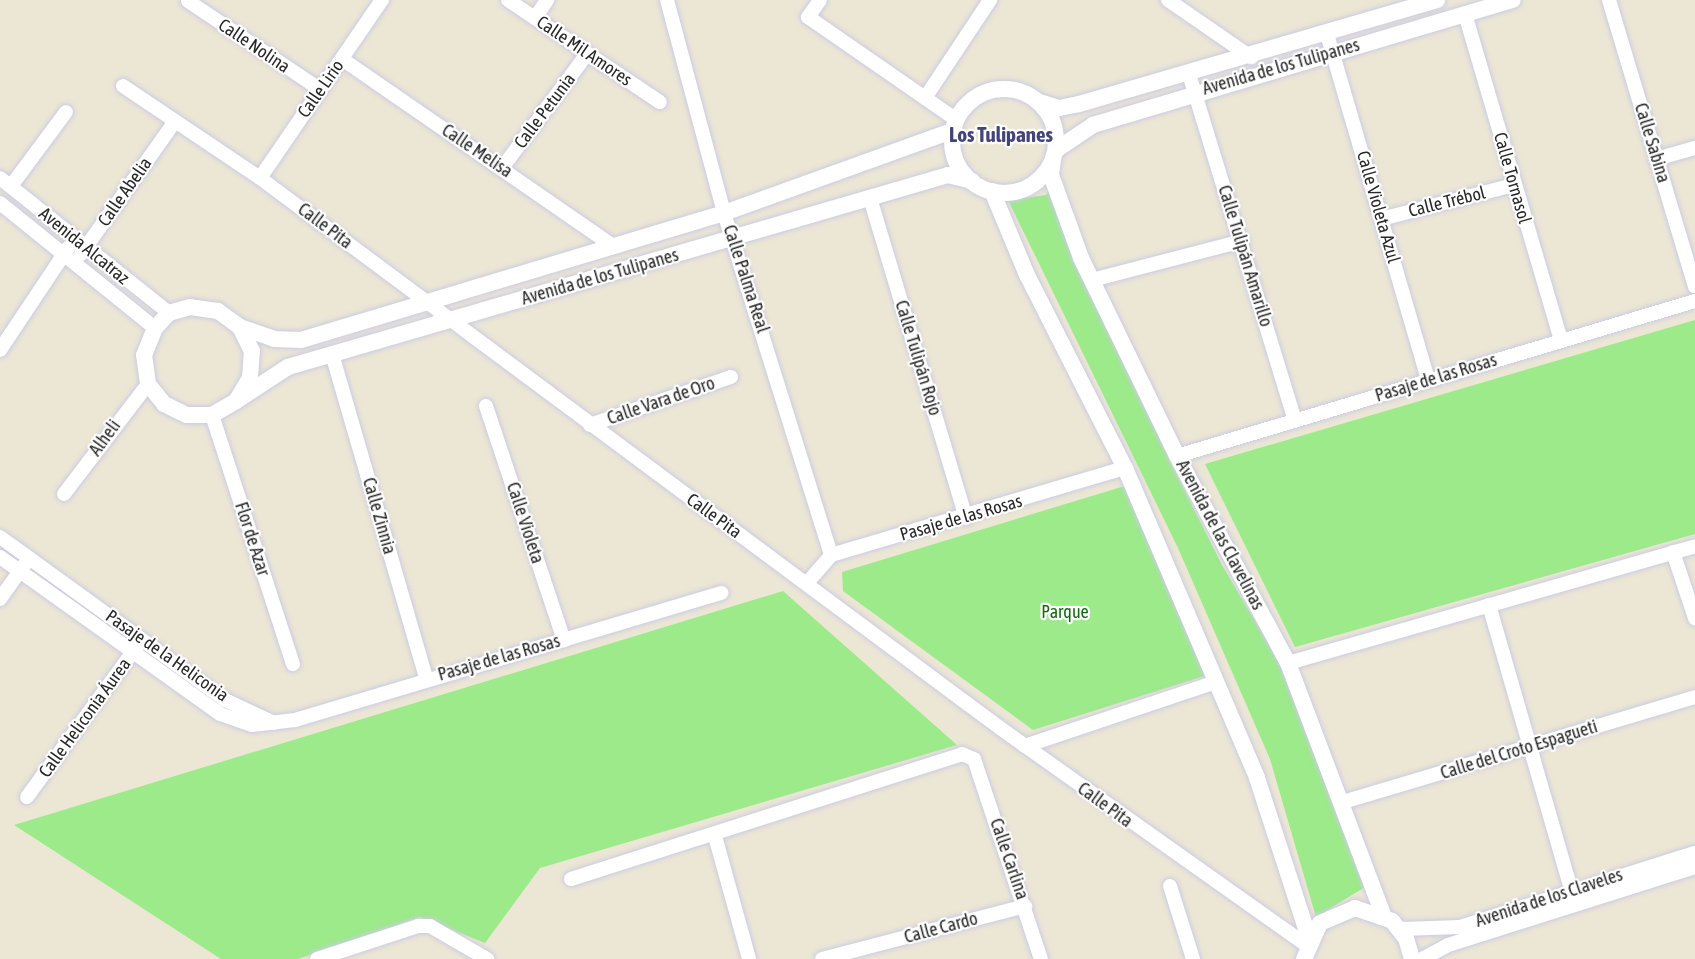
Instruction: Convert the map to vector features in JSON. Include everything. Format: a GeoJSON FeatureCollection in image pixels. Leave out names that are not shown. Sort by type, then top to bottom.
{"type":"FeatureCollection","features":[{"type":"Feature","properties":{"kind":"street","name":"Calle Mil Amores"},"geometry":{"type":"LineString","coordinates":[[507,0],[660,102]]}},
{"type":"Feature","properties":{"kind":"street"},"geometry":{"type":"LineString","coordinates":[[535,18],[547,0]]}},
{"type":"Feature","properties":{"kind":"street","name":"Calle Palma Real"},"geometry":{"type":"LineString","coordinates":[[667,0],[724,213],[735,238],[831,555]]}},
{"type":"Feature","properties":{"kind":"street"},"geometry":{"type":"LineString","coordinates":[[820,0],[808,17],[925,98],[955,125]]}},
{"type":"Feature","properties":{"kind":"street"},"geometry":{"type":"LineString","coordinates":[[925,98],[990,0]]}},
{"type":"Feature","properties":{"kind":"street"},"geometry":{"type":"LineString","coordinates":[[1168,0],[1251,57]]}},
{"type":"Feature","properties":{"kind":"street","name":"Avenida de los Tulipanes"},"geometry":{"type":"LineString","coordinates":[[1054,155],[1093,124],[1513,0]]}},
{"type":"Feature","properties":{"kind":"street","name":"Calle Sabina"},"geometry":{"type":"LineString","coordinates":[[1609,0],[1695,286]]}},
{"type":"Feature","properties":{"kind":"street","name":"Calle Nolina"},"geometry":{"type":"LineString","coordinates":[[188,1],[321,90]]}},
{"type":"Feature","properties":{"kind":"street","name":"Calle Lirio"},"geometry":{"type":"LineString","coordinates":[[260,178],[342,59],[377,2]]}},
{"type":"Feature","properties":{"kind":"street"},"geometry":{"type":"LineString","coordinates":[[1426,2],[1431,24]]}},
{"type":"Feature","properties":{"kind":"street","name":"Avenida de los Tulipanes"},"geometry":{"type":"LineString","coordinates":[[1039,102],[1059,108],[1251,57],[1426,2]]}},
{"type":"Feature","properties":{"kind":"street","name":"Calle Tornasol"},"geometry":{"type":"LineString","coordinates":[[1465,14],[1513,185],[1561,341]]}},
{"type":"Feature","properties":{"kind":"street","name":"Calle Violeta Azul"},"geometry":{"type":"LineString","coordinates":[[1327,34],[1428,381]]}},
{"type":"Feature","properties":{"kind":"street","name":"Calle Petunia"},"geometry":{"type":"LineString","coordinates":[[502,168],[587,54]]}},
{"type":"Feature","properties":{"kind":"street","name":"Calle Melisa"},"geometry":{"type":"LineString","coordinates":[[342,59],[610,244]]}},
{"type":"Feature","properties":{"kind":"street","name":"Calle Tulipán Amarillo"},"geometry":{"type":"LineString","coordinates":[[1189,74],[1295,420]]}},
{"type":"Feature","properties":{"kind":"street","name":"Calle Pita"},"geometry":{"type":"LineString","coordinates":[[123,86],[260,178],[423,299],[453,318],[590,425],[1025,746],[1306,947]]}},
{"type":"Feature","properties":{"kind":"street"},"geometry":{"type":"LineString","coordinates":[[989,91],[1020,92],[1039,102],[1052,119],[1054,155],[1033,184],[1014,192],[992,191],[972,181],[954,153],[955,125],[970,102],[989,91]]}},
{"type":"Feature","properties":{"kind":"street"},"geometry":{"type":"LineString","coordinates":[[6,182],[66,112]]}},
{"type":"Feature","properties":{"kind":"street","name":"Calle Abelia"},"geometry":{"type":"LineString","coordinates":[[69,258],[85,249],[175,121]]}},
{"type":"Feature","properties":{"kind":"street","name":"Avenida de los Tulipanes"},"geometry":{"type":"LineString","coordinates":[[169,313],[190,308],[218,311],[240,327],[274,339],[301,340],[423,299],[724,213],[955,125]]}},
{"type":"Feature","properties":{"kind":"street"},"geometry":{"type":"LineString","coordinates":[[1656,159],[1695,148]]}},
{"type":"Feature","properties":{"kind":"street","name":"Avenida de las Clavelinas"},"geometry":{"type":"LineString","coordinates":[[1054,155],[1051,175],[1092,280],[1177,456],[1288,663],[1343,802],[1383,914]]}},
{"type":"Feature","properties":{"kind":"street","name":"Avenida de los Tulipanes"},"geometry":{"type":"LineString","coordinates":[[212,414],[288,367],[948,175],[972,181]]}},
{"type":"Feature","properties":{"kind":"street","name":"Avenida Alcatraz"},"geometry":{"type":"LineString","coordinates":[[6,182],[85,249],[169,313]]}},
{"type":"Feature","properties":{"kind":"street","name":"Calle Trébol"},"geometry":{"type":"LineString","coordinates":[[1381,219],[1513,185]]}},
{"type":"Feature","properties":{"kind":"street"},"geometry":{"type":"LineString","coordinates":[[992,191],[1027,275],[1125,468],[1257,778],[1306,947]]}},
{"type":"Feature","properties":{"kind":"street","name":"Calle Tulipán Rojo"},"geometry":{"type":"LineString","coordinates":[[870,198],[966,518]]}},
{"type":"Feature","properties":{"kind":"street","name":"Avenida Alcatraz"},"geometry":{"type":"LineString","coordinates":[[0,203],[155,328]]}},
{"type":"Feature","properties":{"kind":"street"},"geometry":{"type":"LineString","coordinates":[[0,350],[69,258],[74,238]]}},
{"type":"Feature","properties":{"kind":"street"},"geometry":{"type":"LineString","coordinates":[[1092,280],[1242,241]]}},
{"type":"Feature","properties":{"kind":"street","name":"Pasaje de las Rosas"},"geometry":{"type":"LineString","coordinates":[[1177,456],[1695,301]]}},
{"type":"Feature","properties":{"kind":"street"},"geometry":{"type":"LineString","coordinates":[[169,313],[155,328],[144,355],[148,384],[164,404],[187,415],[212,414]]}},
{"type":"Feature","properties":{"kind":"street"},"geometry":{"type":"LineString","coordinates":[[236,401],[250,378],[252,351],[240,327]]}},
{"type":"Feature","properties":{"kind":"street","name":"Calle Zinnia"},"geometry":{"type":"LineString","coordinates":[[332,354],[426,678]]}},
{"type":"Feature","properties":{"kind":"street","name":"Calle Vara de Oro"},"geometry":{"type":"LineString","coordinates":[[590,425],[731,377]]}},
{"type":"Feature","properties":{"kind":"street","name":"Alheli"},"geometry":{"type":"LineString","coordinates":[[64,494],[148,384]]}},
{"type":"Feature","properties":{"kind":"street","name":"Calle Violeta"},"geometry":{"type":"LineString","coordinates":[[486,406],[564,640]]}},
{"type":"Feature","properties":{"kind":"street","name":"Flor de Azar"},"geometry":{"type":"LineString","coordinates":[[212,414],[293,664]]}},
{"type":"Feature","properties":{"kind":"street","name":"Pasaje de las Rosas"},"geometry":{"type":"LineString","coordinates":[[831,555],[966,518],[1125,468]]}},
{"type":"Feature","properties":{"kind":"street","name":"Pasaje de la Heliconia"},"geometry":{"type":"LineString","coordinates":[[0,537],[225,700],[276,723]]}},
{"type":"Feature","properties":{"kind":"street"},"geometry":{"type":"LineString","coordinates":[[1288,663],[1695,546]]}},
{"type":"Feature","properties":{"kind":"street"},"geometry":{"type":"LineString","coordinates":[[1673,552],[1695,618]]}},
{"type":"Feature","properties":{"kind":"street"},"geometry":{"type":"LineString","coordinates":[[807,583],[831,555]]}},
{"type":"Feature","properties":{"kind":"street","name":"Pasaje de la Heliconia"},"geometry":{"type":"LineString","coordinates":[[0,557],[220,714],[252,725],[276,723]]}},
{"type":"Feature","properties":{"kind":"street"},"geometry":{"type":"LineString","coordinates":[[0,599],[30,558]]}},
{"type":"Feature","properties":{"kind":"street","name":"Pasaje de las Rosas"},"geometry":{"type":"LineString","coordinates":[[276,723],[721,593]]}},
{"type":"Feature","properties":{"kind":"street"},"geometry":{"type":"LineString","coordinates":[[1489,605],[1528,748],[1575,903]]}},
{"type":"Feature","properties":{"kind":"street","name":"Calle Heliconia Áurea"},"geometry":{"type":"LineString","coordinates":[[27,797],[141,639]]}},
{"type":"Feature","properties":{"kind":"street"},"geometry":{"type":"LineString","coordinates":[[1025,746],[1216,682]]}},
{"type":"Feature","properties":{"kind":"street","name":"Calle del Croto Espagueti"},"geometry":{"type":"LineString","coordinates":[[1343,802],[1695,697]]}},
{"type":"Feature","properties":{"kind":"street","name":"Calle Carlina"},"geometry":{"type":"LineString","coordinates":[[715,836],[962,754],[975,759],[1041,959]]}},
{"type":"Feature","properties":{"kind":"street"},"geometry":{"type":"LineString","coordinates":[[571,879],[715,836],[749,959]]}},
{"type":"Feature","properties":{"kind":"street","name":"Avenida de los Claveles"},"geometry":{"type":"LineString","coordinates":[[1401,929],[1460,927],[1570,890],[1695,853]]}},
{"type":"Feature","properties":{"kind":"street","name":"Avenida de los Claveles"},"geometry":{"type":"LineString","coordinates":[[1422,959],[1575,903],[1695,867]]}},
{"type":"Feature","properties":{"kind":"street"},"geometry":{"type":"LineString","coordinates":[[1170,886],[1193,959]]}},
{"type":"Feature","properties":{"kind":"street","name":"Calle Cardo"},"geometry":{"type":"LineString","coordinates":[[822,959],[1025,906]]}},
{"type":"Feature","properties":{"kind":"street"},"geometry":{"type":"LineString","coordinates":[[1306,947],[1327,917],[1345,909],[1383,914],[1401,929],[1412,959]]}},
{"type":"Feature","properties":{"kind":"street"},"geometry":{"type":"LineString","coordinates":[[317,959],[430,926],[488,959]]}},
{"type":"Feature","properties":{"kind":"green space"},"geometry":{"type":"Polygon","coordinates":[[[1051,188],[1086,284],[1172,465],[1222,565],[1286,673],[1365,887],[1316,917],[1270,759],[1178,548],[1008,200],[1046,195],[1051,188]]]}},
{"type":"Feature","properties":{"kind":"green space"},"geometry":{"type":"Polygon","coordinates":[[[1695,320],[1695,534],[1295,647],[1205,464],[1695,320]]]}},
{"type":"Feature","properties":{"kind":"green space","name":"Parque"},"geometry":{"type":"Polygon","coordinates":[[[1128,485],[1211,674],[1033,730],[843,591],[842,572],[1128,485]]]}},
{"type":"Feature","properties":{"kind":"green space"},"geometry":{"type":"Polygon","coordinates":[[[783,591],[957,745],[540,868],[485,943],[420,917],[298,959],[221,959],[14,825],[783,591]]]}},
{"type":"Feature","properties":{"kind":"district","name":"Los Tulipanes"},"geometry":{"type":"Point","coordinates":[1001,134]}}]}
